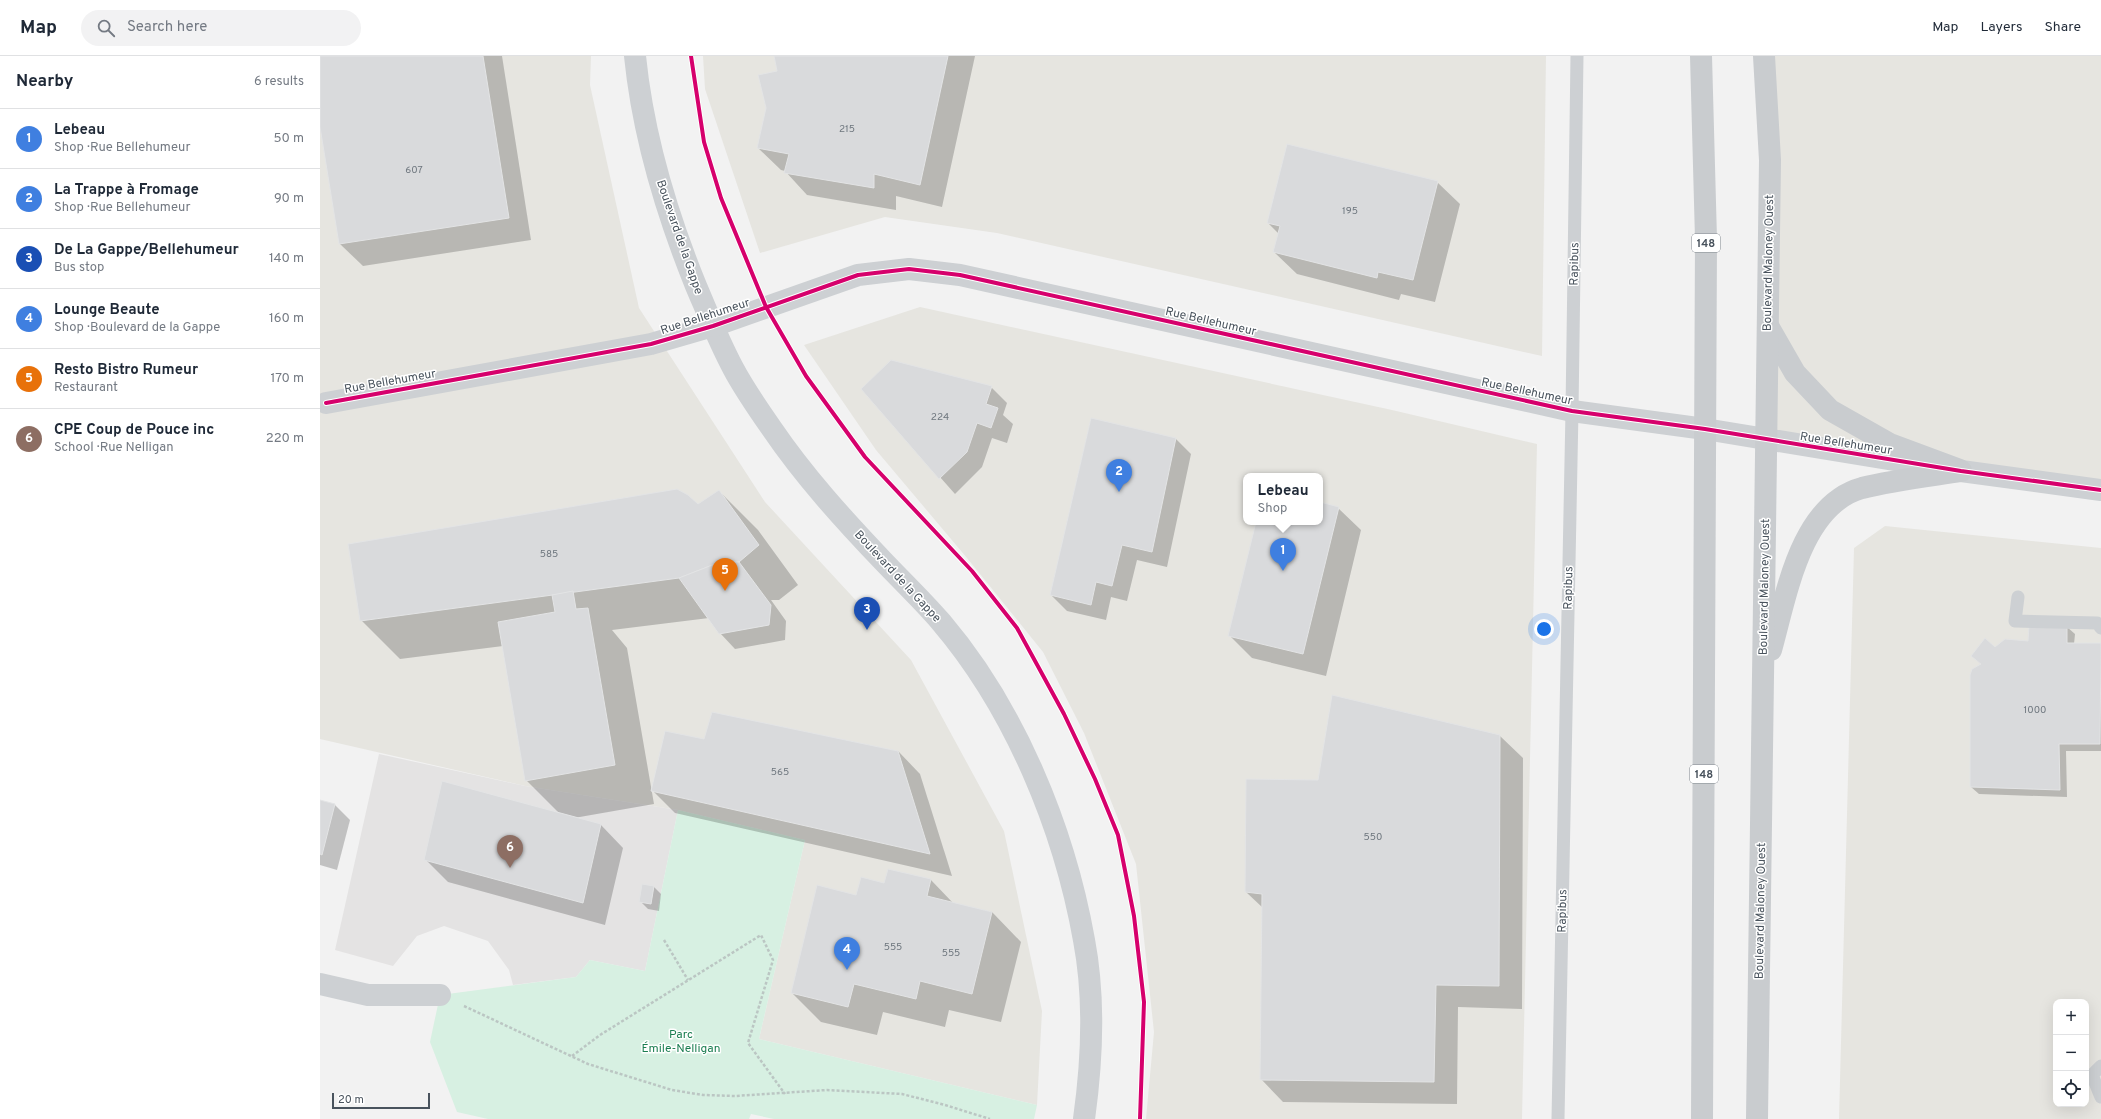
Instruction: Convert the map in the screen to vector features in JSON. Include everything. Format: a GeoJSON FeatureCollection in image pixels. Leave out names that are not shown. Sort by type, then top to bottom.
{"type":"FeatureCollection","features":[{"type":"Feature","properties":{"kind":"main road","name":"148"},"geometry":{"type":"LineString","coordinates":[[1701,56],[1706,239],[1702,1119]]}},
{"type":"Feature","properties":{"kind":"main road","name":"Boulevard Maloney Ouest"},"geometry":{"type":"LineString","coordinates":[[1757,1119],[1770,160],[1764,56]]}},
{"type":"Feature","properties":{"kind":"main road"},"geometry":{"type":"LineString","coordinates":[[1768,326],[1795,373],[1830,410],[1890,444],[1961,471]]}},
{"type":"Feature","properties":{"kind":"main road"},"geometry":{"type":"LineString","coordinates":[[1762,680],[1792,577],[1804,544],[1820,516],[1838,500],[1861,488],[1961,471]]}},
{"type":"Feature","properties":{"kind":"street","name":"Boulevard de la Gappe"},"geometry":{"type":"LineString","coordinates":[[635,56],[642,112],[667,207],[712,326],[737,376],[774,432],[827,500],[941,622],[965,653],[988,686],[1014,733],[1035,776],[1068,870],[1085,942],[1090,1007],[1091,1065],[1084,1119]]}},
{"type":"Feature","properties":{"kind":"street","name":"Rue Bellehumeur"},"geometry":{"type":"LineString","coordinates":[[326,403],[651,344],[712,326],[858,275],[909,269],[960,275],[1572,412],[1705,429],[1766,441],[1961,471],[2101,490]]}},
{"type":"Feature","properties":{"kind":"street"},"geometry":{"type":"LineString","coordinates":[[320,984],[368,995],[440,995]]}},
{"type":"Feature","properties":{"kind":"lane","name":"Rapibus"},"geometry":{"type":"LineString","coordinates":[[1558,1119],[1572,412],[1576,56]]}},
{"type":"Feature","properties":{"kind":"lane"},"geometry":{"type":"LineString","coordinates":[[2018,597],[2015,621],[2097,623],[2101,628]]}},
{"type":"Feature","properties":{"kind":"lane"},"geometry":{"type":"LineString","coordinates":[[2101,1066],[2092,1075],[2101,1097]]}},
{"type":"Feature","properties":{"kind":"path"},"geometry":{"type":"LineString","coordinates":[[571,1056],[600,1035],[761,935],[773,960],[748,1043],[785,1094]]}},
{"type":"Feature","properties":{"kind":"path"},"geometry":{"type":"LineString","coordinates":[[664,940],[688,980]]}},
{"type":"Feature","properties":{"kind":"path"},"geometry":{"type":"LineString","coordinates":[[440,995],[588,1064],[672,1090],[703,1095],[735,1096],[785,1094],[827,1090],[902,1094],[990,1119]]}},
{"type":"Feature","properties":{"kind":"shaded area"},"geometry":{"type":"Polygon","coordinates":[[[320,56],[591,56],[590,85],[639,308],[765,502],[911,660],[1004,831],[1042,1011],[1037,1105],[759,1039],[805,840],[678,810],[525,786],[320,739],[320,56]]]}},
{"type":"Feature","properties":{"kind":"shaded area"},"geometry":{"type":"Polygon","coordinates":[[[703,56],[1546,56],[1542,356],[997,233],[885,217],[760,253],[705,89],[703,56]]]}},
{"type":"Feature","properties":{"kind":"shaded area"},"geometry":{"type":"Polygon","coordinates":[[[1763,56],[2101,56],[2101,490],[1766,441],[1763,56]]]}},
{"type":"Feature","properties":{"kind":"shaded area"},"geometry":{"type":"Polygon","coordinates":[[[920,307],[1392,410],[1537,444],[1522,1119],[1146,1119],[1154,1032],[1136,864],[1084,733],[1043,652],[967,558],[876,450],[804,345],[920,307]]]}},
{"type":"Feature","properties":{"kind":"shaded area"},"geometry":{"type":"Polygon","coordinates":[[[1885,526],[2101,548],[2101,1119],[1839,1119],[1854,548],[1885,526]]]}},
{"type":"Feature","properties":{"kind":"shaded area"},"geometry":{"type":"Polygon","coordinates":[[[379,754],[525,786],[678,810],[645,971],[590,960],[576,977],[513,985],[509,970],[488,941],[444,926],[417,936],[393,966],[335,950],[379,754]]]}},
{"type":"Feature","properties":{"kind":"green space","name":"Parc Émile-Nelligan"},"geometry":{"type":"Polygon","coordinates":[[[678,810],[805,840],[759,1039],[1037,1105],[1034,1119],[774,1119],[751,1114],[749,1119],[488,1119],[457,1112],[430,1042],[440,995],[576,977],[590,960],[645,971],[678,810]]]}},
{"type":"Feature","properties":{"kind":"building"},"geometry":{"type":"Polygon","coordinates":[[[320,56],[483,56],[509,218],[339,244],[320,127],[320,56]]]}},
{"type":"Feature","properties":{"kind":"building"},"geometry":{"type":"Polygon","coordinates":[[[774,56],[948,56],[920,185],[874,174],[874,188],[784,173],[789,154],[757,148],[766,108],[758,75],[777,71],[774,56]]]}},
{"type":"Feature","properties":{"kind":"building"},"geometry":{"type":"Polygon","coordinates":[[[1287,144],[1438,181],[1413,280],[1378,272],[1377,278],[1273,252],[1280,226],[1267,223],[1287,144]]]}},
{"type":"Feature","properties":{"kind":"building"},"geometry":{"type":"Polygon","coordinates":[[[891,360],[992,386],[986,404],[998,408],[991,428],[977,423],[967,452],[939,479],[861,389],[891,360]]]}},
{"type":"Feature","properties":{"kind":"building"},"geometry":{"type":"Polygon","coordinates":[[[1091,418],[1176,438],[1152,552],[1122,545],[1112,586],[1096,582],[1091,605],[1050,595],[1091,418]]]}},
{"type":"Feature","properties":{"kind":"building"},"geometry":{"type":"Polygon","coordinates":[[[677,489],[688,495],[698,504],[719,490],[759,545],[739,562],[720,562],[679,578],[360,621],[348,544],[677,489]]]}},
{"type":"Feature","properties":{"kind":"building"},"geometry":{"type":"Polygon","coordinates":[[[1323,503],[1339,507],[1303,654],[1228,636],[1255,525],[1323,525],[1323,503]]]}},
{"type":"Feature","properties":{"kind":"building"},"geometry":{"type":"Polygon","coordinates":[[[720,562],[739,562],[771,605],[769,625],[719,634],[679,578],[720,562]]]}},
{"type":"Feature","properties":{"kind":"building"},"geometry":{"type":"Polygon","coordinates":[[[573,591],[576,609],[588,608],[615,765],[525,781],[498,622],[555,612],[552,595],[573,591]]]}},
{"type":"Feature","properties":{"kind":"building"},"geometry":{"type":"Polygon","coordinates":[[[2029,626],[2067,626],[2067,643],[2101,643],[2100,744],[2059,744],[2060,790],[1970,787],[1970,675],[1972,669],[1981,664],[1971,656],[1985,638],[1995,647],[2005,639],[2028,641],[2029,626]]]}},
{"type":"Feature","properties":{"kind":"building"},"geometry":{"type":"Polygon","coordinates":[[[1332,695],[1500,735],[1499,986],[1436,985],[1434,1082],[1260,1080],[1262,894],[1245,892],[1246,779],[1318,780],[1332,695]]]}},
{"type":"Feature","properties":{"kind":"building"},"geometry":{"type":"Polygon","coordinates":[[[712,712],[898,751],[930,854],[651,791],[665,731],[704,739],[712,712]]]}},
{"type":"Feature","properties":{"kind":"building"},"geometry":{"type":"Polygon","coordinates":[[[442,781],[601,824],[583,903],[424,860],[442,781]]]}},
{"type":"Feature","properties":{"kind":"building"},"geometry":{"type":"Polygon","coordinates":[[[320,800],[335,804],[322,855],[320,854],[320,800]]]}},
{"type":"Feature","properties":{"kind":"building"},"geometry":{"type":"Polygon","coordinates":[[[888,869],[931,879],[927,896],[992,912],[972,994],[920,981],[916,999],[854,984],[848,1007],[791,993],[817,885],[856,895],[861,877],[884,883],[888,869]]]}},
{"type":"Feature","properties":{"kind":"building"},"geometry":{"type":"Polygon","coordinates":[[[642,884],[654,886],[651,904],[639,902],[642,884]]]}},
{"type":"Feature","properties":{"kind":"cycle path"},"geometry":{"type":"LineString","coordinates":[[691,56],[704,142],[721,198],[766,307],[806,376],[865,457],[972,571],[1017,628],[1064,714],[1095,779],[1118,835],[1134,916],[1144,1002],[1140,1119]]}},
{"type":"Feature","properties":{"kind":"cycle path"},"geometry":{"type":"LineString","coordinates":[[326,403],[651,344],[713,326],[858,275],[909,269],[960,275],[1572,411],[1705,429],[1961,471],[2101,490]]}},
{"type":"Feature","properties":{"kind":"place","name":"La Trappe à Fromage"},"geometry":{"type":"Point","coordinates":[1119,492]}},
{"type":"Feature","properties":{"kind":"place","name":"Lebeau"},"geometry":{"type":"Point","coordinates":[1283,571]}},
{"type":"Feature","properties":{"kind":"place","name":"Resto Bistro Rumeur"},"geometry":{"type":"Point","coordinates":[725,591]}},
{"type":"Feature","properties":{"kind":"place","name":"De La Gappe/Bellehumeur"},"geometry":{"type":"Point","coordinates":[867,630]}},
{"type":"Feature","properties":{"kind":"place","name":"CPE Coup de Pouce inc"},"geometry":{"type":"Point","coordinates":[510,868]}},
{"type":"Feature","properties":{"kind":"place","name":"Lounge Beaute"},"geometry":{"type":"Point","coordinates":[847,970]}}]}
